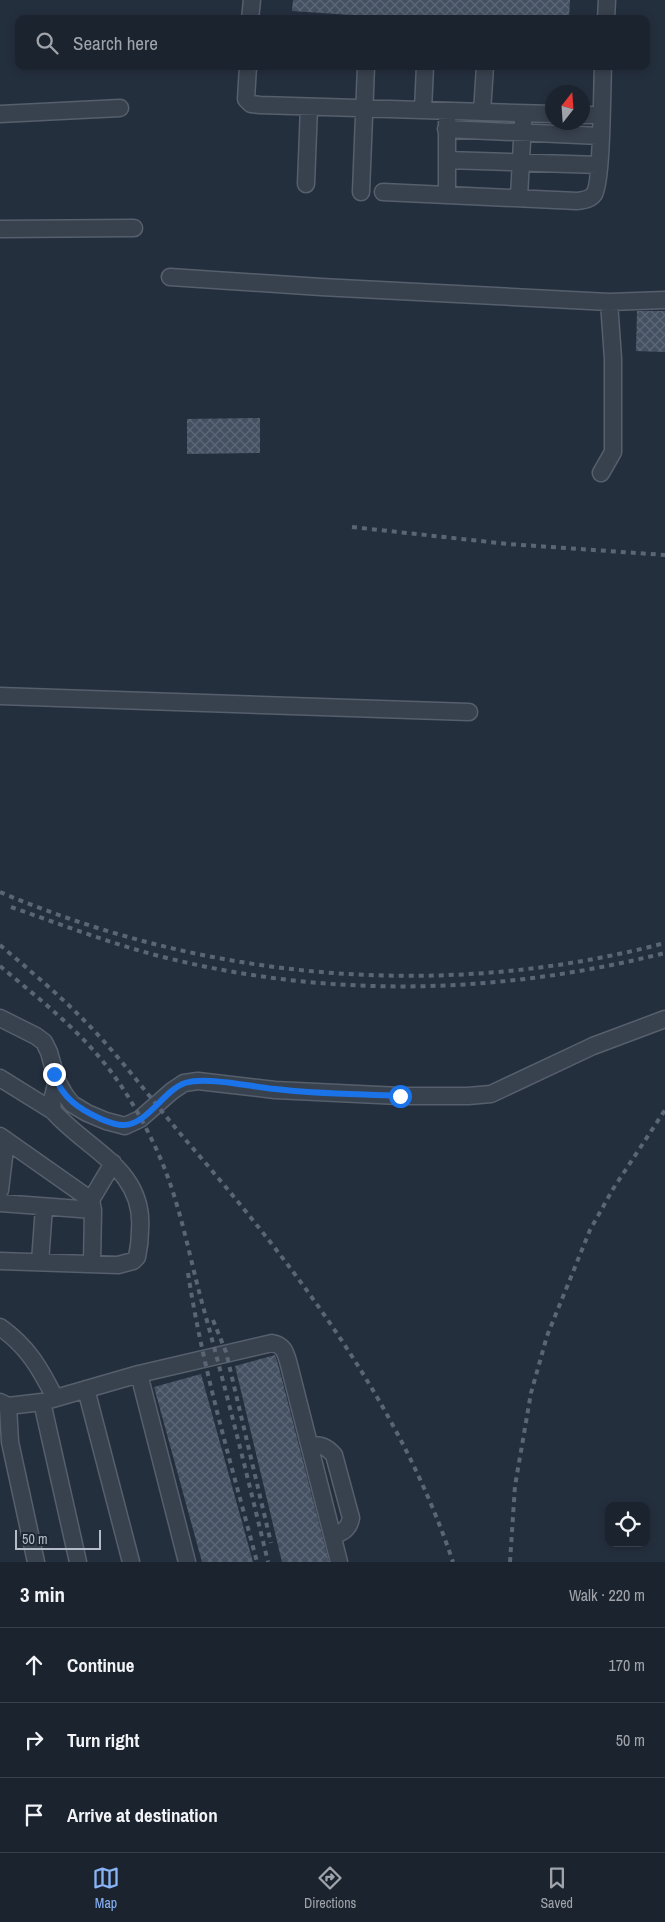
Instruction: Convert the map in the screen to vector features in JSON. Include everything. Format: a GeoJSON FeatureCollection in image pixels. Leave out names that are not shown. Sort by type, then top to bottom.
{"type":"FeatureCollection","features":[{"type":"Feature","properties":{"kind":"street"},"geometry":{"type":"LineString","coordinates":[[250,15],[252,0]]}},
{"type":"Feature","properties":{"kind":"street"},"geometry":{"type":"LineString","coordinates":[[606,15],[607,0]]}},
{"type":"Feature","properties":{"kind":"street"},"geometry":{"type":"LineString","coordinates":[[248,70],[246,99],[251,104],[545,114]]}},
{"type":"Feature","properties":{"kind":"street"},"geometry":{"type":"LineString","coordinates":[[361,192],[366,70]]}},
{"type":"Feature","properties":{"kind":"street"},"geometry":{"type":"LineString","coordinates":[[423,110],[425,70]]}},
{"type":"Feature","properties":{"kind":"street"},"geometry":{"type":"LineString","coordinates":[[482,112],[485,70]]}},
{"type":"Feature","properties":{"kind":"street"},"geometry":{"type":"LineString","coordinates":[[383,192],[586,200],[592,197],[596,192],[599,165],[603,70]]}},
{"type":"Feature","properties":{"kind":"street"},"geometry":{"type":"LineString","coordinates":[[306,184],[309,107]]}},
{"type":"Feature","properties":{"kind":"street"},"geometry":{"type":"LineString","coordinates":[[0,114],[120,108]]}},
{"type":"Feature","properties":{"kind":"street"},"geometry":{"type":"LineString","coordinates":[[447,111],[447,194]]}},
{"type":"Feature","properties":{"kind":"street"},"geometry":{"type":"LineString","coordinates":[[519,197],[524,113]]}},
{"type":"Feature","properties":{"kind":"street"},"geometry":{"type":"LineString","coordinates":[[590,115],[600,115]]}},
{"type":"Feature","properties":{"kind":"street"},"geometry":{"type":"LineString","coordinates":[[446,129],[600,136]]}},
{"type":"Feature","properties":{"kind":"street"},"geometry":{"type":"LineString","coordinates":[[447,160],[599,165]]}},
{"type":"Feature","properties":{"kind":"street"},"geometry":{"type":"LineString","coordinates":[[0,229],[134,228]]}},
{"type":"Feature","properties":{"kind":"street"},"geometry":{"type":"LineString","coordinates":[[170,276],[322,287],[609,302],[665,300]]}},
{"type":"Feature","properties":{"kind":"street"},"geometry":{"type":"LineString","coordinates":[[601,473],[613,452],[613,359],[609,302]]}},
{"type":"Feature","properties":{"kind":"street"},"geometry":{"type":"LineString","coordinates":[[0,696],[469,712]]}},
{"type":"Feature","properties":{"kind":"street"},"geometry":{"type":"LineString","coordinates":[[0,1018],[44,1042],[49,1052],[57,1081],[72,1104],[100,1118],[125,1126],[140,1119],[184,1083],[198,1081],[275,1090],[390,1095],[468,1096],[491,1094],[593,1046],[665,1019]]}},
{"type":"Feature","properties":{"kind":"street"},"geometry":{"type":"LineString","coordinates":[[0,1078],[53,1111],[113,1163],[125,1177],[138,1202],[141,1220],[139,1250],[133,1261],[127,1264],[0,1261]]}},
{"type":"Feature","properties":{"kind":"street"},"geometry":{"type":"LineString","coordinates":[[53,1111],[52,1100],[57,1081]]}},
{"type":"Feature","properties":{"kind":"street"},"geometry":{"type":"LineString","coordinates":[[3,1138],[92,1205]]}},
{"type":"Feature","properties":{"kind":"street"},"geometry":{"type":"LineString","coordinates":[[0,1190],[3,1138]]}},
{"type":"Feature","properties":{"kind":"street"},"geometry":{"type":"LineString","coordinates":[[92,1264],[92,1205],[113,1163]]}},
{"type":"Feature","properties":{"kind":"street"},"geometry":{"type":"LineString","coordinates":[[0,1203],[44,1207],[92,1205]]}},
{"type":"Feature","properties":{"kind":"street"},"geometry":{"type":"LineString","coordinates":[[40,1262],[44,1207]]}},
{"type":"Feature","properties":{"kind":"street"},"geometry":{"type":"LineString","coordinates":[[0,1327],[18,1339],[34,1360],[48,1400],[78,1562]]}},
{"type":"Feature","properties":{"kind":"street"},"geometry":{"type":"LineString","coordinates":[[36,1562],[10,1442],[4,1404],[48,1400],[139,1374],[272,1342],[285,1350],[339,1562]]}},
{"type":"Feature","properties":{"kind":"street"},"geometry":{"type":"LineString","coordinates":[[139,1374],[187,1562]]}},
{"type":"Feature","properties":{"kind":"street"},"geometry":{"type":"LineString","coordinates":[[86,1389],[130,1562]]}},
{"type":"Feature","properties":{"kind":"building"},"geometry":{"type":"Polygon","coordinates":[[[293,0],[570,0],[569,15],[350,15],[292,11],[293,0]]]}},
{"type":"Feature","properties":{"kind":"building"},"geometry":{"type":"Polygon","coordinates":[[[637,311],[665,311],[665,352],[636,351],[637,311]]]}},
{"type":"Feature","properties":{"kind":"building"},"geometry":{"type":"Polygon","coordinates":[[[260,418],[260,453],[187,454],[187,419],[260,418]]]}},
{"type":"Feature","properties":{"kind":"building"},"geometry":{"type":"Polygon","coordinates":[[[275,1355],[329,1562],[282,1562],[235,1366],[275,1355]]]}},
{"type":"Feature","properties":{"kind":"building"},"geometry":{"type":"Polygon","coordinates":[[[201,1374],[253,1562],[202,1562],[154,1387],[201,1374]]]}},
{"type":"Feature","properties":{"kind":"railway"},"geometry":{"type":"LineString","coordinates":[[352,527],[508,544],[665,555]]}},
{"type":"Feature","properties":{"kind":"railway"},"geometry":{"type":"LineString","coordinates":[[0,892],[80,922],[161,946],[244,963],[328,973],[413,976],[498,972],[582,961],[665,943]]}},
{"type":"Feature","properties":{"kind":"railway"},"geometry":{"type":"LineString","coordinates":[[11,907],[159,956],[222,970],[286,980],[349,985],[475,984],[602,967],[665,953]]}},
{"type":"Feature","properties":{"kind":"railway"},"geometry":{"type":"LineString","coordinates":[[0,945],[64,1001],[100,1037],[265,1235],[303,1286],[339,1337],[373,1391],[404,1446],[430,1503],[453,1562]]}},
{"type":"Feature","properties":{"kind":"railway"},"geometry":{"type":"LineString","coordinates":[[0,966],[59,1016],[100,1058],[128,1096],[162,1162],[181,1221],[236,1430],[268,1562]]}},
{"type":"Feature","properties":{"kind":"railway"},"geometry":{"type":"LineString","coordinates":[[510,1562],[515,1486],[531,1393],[547,1336],[590,1230],[613,1189],[665,1110]]}},
{"type":"Feature","properties":{"kind":"railway"},"geometry":{"type":"LineString","coordinates":[[188,1273],[210,1382],[257,1562]]}},
{"type":"Feature","properties":{"kind":"railway"},"geometry":{"type":"LineString","coordinates":[[213,1320],[226,1352],[271,1543]]}},
{"type":"Feature","properties":{"kind":"route"},"geometry":{"type":"LineString","coordinates":[[54,1074],[65,1096],[72,1104],[106,1121],[125,1126],[140,1119],[184,1083],[198,1081],[275,1090],[400,1096]]}}]}
